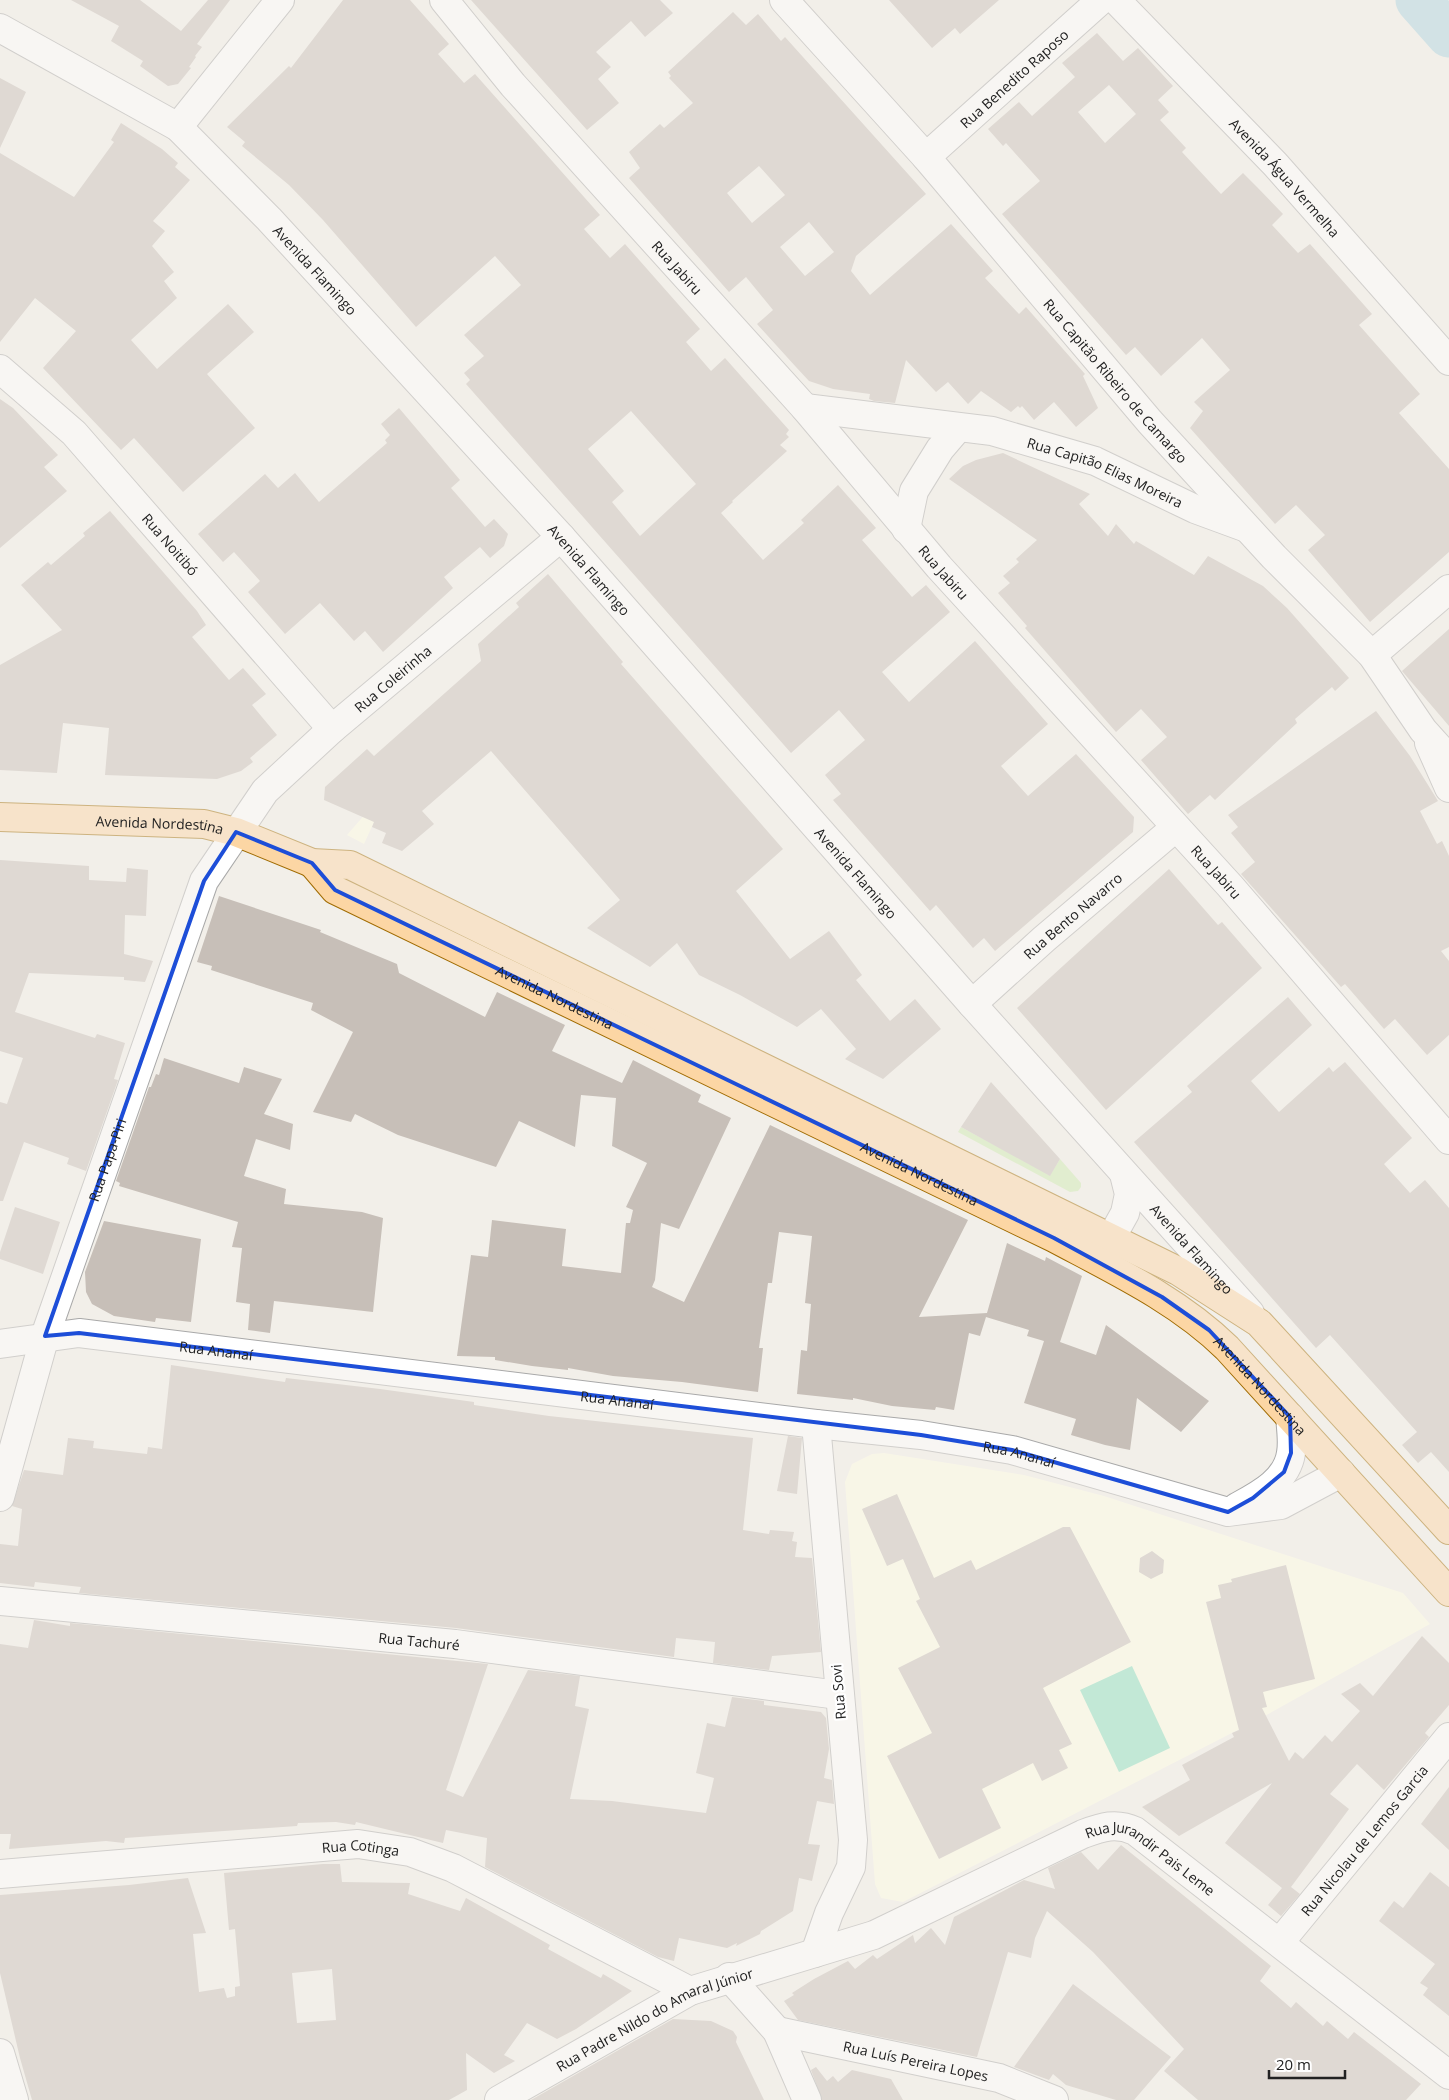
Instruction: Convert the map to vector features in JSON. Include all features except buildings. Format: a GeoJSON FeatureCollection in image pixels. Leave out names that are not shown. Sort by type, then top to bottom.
{"type":"FeatureCollection","features":[{"type":"Feature","properties":{"kind":"main road","name":"Avenida Nordestina"},"geometry":{"type":"LineString","coordinates":[[0,817],[204,824],[236,832],[312,863],[350,865],[398,887],[1178,1271],[1259,1323],[1449,1530]]}},
{"type":"Feature","properties":{"kind":"main road","name":"Avenida Nordestina"},"geometry":{"type":"LineString","coordinates":[[312,863],[335,890],[1054,1238],[1162,1297],[1209,1330],[1449,1592]]}},
{"type":"Feature","properties":{"kind":"street"},"geometry":{"type":"LineString","coordinates":[[178,127],[280,0]]}},
{"type":"Feature","properties":{"kind":"street","name":"Rua Jabiru"},"geometry":{"type":"LineString","coordinates":[[444,0],[513,85],[805,408],[906,528],[1175,828],[1230,886],[1449,1140]]}},
{"type":"Feature","properties":{"kind":"street","name":"Rua Capitão Ribeiro de Camargo"},"geometry":{"type":"LineString","coordinates":[[784,0],[926,157],[1150,422],[1248,528],[1372,655],[1423,730],[1449,759]]}},
{"type":"Feature","properties":{"kind":"street","name":"Rua Benedito Raposo"},"geometry":{"type":"LineString","coordinates":[[926,157],[1101,0]]}},
{"type":"Feature","properties":{"kind":"street","name":"Avenida Água Vermelha"},"geometry":{"type":"LineString","coordinates":[[1116,0],[1275,164],[1449,361]]}},
{"type":"Feature","properties":{"kind":"street","name":"Avenida Flamingo"},"geometry":{"type":"LineString","coordinates":[[0,28],[178,127],[269,219],[561,537],[972,1004],[1259,1323]]}},
{"type":"Feature","properties":{"kind":"street","name":"Rua Noitibó"},"geometry":{"type":"LineString","coordinates":[[0,368],[74,433],[332,729]]}},
{"type":"Feature","properties":{"kind":"street","name":"Rua Capitão Elias Moreira"},"geometry":{"type":"LineString","coordinates":[[805,408],[992,431],[1095,461],[1195,509],[1248,528]]}},
{"type":"Feature","properties":{"kind":"street"},"geometry":{"type":"LineString","coordinates":[[906,528],[914,491],[940,449],[958,428]]}},
{"type":"Feature","properties":{"kind":"street","name":"Rua Coleirinha"},"geometry":{"type":"LineString","coordinates":[[236,832],[265,790],[332,729],[561,537]]}},
{"type":"Feature","properties":{"kind":"street"},"geometry":{"type":"LineString","coordinates":[[1372,655],[1449,589]]}},
{"type":"Feature","properties":{"kind":"street"},"geometry":{"type":"LineString","coordinates":[[1423,730],[1449,788]]}},
{"type":"Feature","properties":{"kind":"street","name":"Rua Bento Navarro"},"geometry":{"type":"LineString","coordinates":[[972,1004],[1044,939],[1175,828]]}},
{"type":"Feature","properties":{"kind":"street","name":"Rua Papa-Piri"},"geometry":{"type":"LineString","coordinates":[[0,1497],[44,1336],[204,881],[236,832]]}},
{"type":"Feature","properties":{"kind":"street"},"geometry":{"type":"LineString","coordinates":[[1098,1262],[1125,1213],[1129,1194],[1124,1174]]}},
{"type":"Feature","properties":{"kind":"street","name":"Rua Ananaí"},"geometry":{"type":"LineString","coordinates":[[0,1344],[44,1336],[79,1333],[816,1424],[921,1435],[1012,1450],[1228,1512],[1281,1505],[1341,1473]]}},
{"type":"Feature","properties":{"kind":"street"},"geometry":{"type":"LineString","coordinates":[[1228,1512],[1253,1498],[1277,1481],[1284,1472],[1292,1454],[1290,1417]]}},
{"type":"Feature","properties":{"kind":"street","name":"Rua Sovi"},"geometry":{"type":"LineString","coordinates":[[815,1953],[829,1913],[851,1867],[853,1840],[838,1695],[816,1424]]}},
{"type":"Feature","properties":{"kind":"street","name":"Rua Tachuré"},"geometry":{"type":"LineString","coordinates":[[0,1601],[455,1644],[838,1695]]}},
{"type":"Feature","properties":{"kind":"street","name":"Rua Nicolau de Lemos Garcia"},"geometry":{"type":"LineString","coordinates":[[1280,1942],[1449,1737]]}},
{"type":"Feature","properties":{"kind":"street","name":"Rua Jurandir Pais Leme"},"geometry":{"type":"LineString","coordinates":[[815,1953],[874,1935],[1082,1834],[1108,1825],[1127,1827],[1135,1831],[1280,1942],[1449,2075]]}},
{"type":"Feature","properties":{"kind":"street","name":"Rua Cotinga"},"geometry":{"type":"LineString","coordinates":[[0,1874],[358,1844],[410,1852],[454,1868],[690,1991]]}},
{"type":"Feature","properties":{"kind":"street","name":"Rua Padre Nildo do Amaral Júnior"},"geometry":{"type":"LineString","coordinates":[[499,2100],[690,1991],[729,1977],[815,1953]]}},
{"type":"Feature","properties":{"kind":"street"},"geometry":{"type":"LineString","coordinates":[[729,1977],[777,2030],[807,2100]]}},
{"type":"Feature","properties":{"kind":"street","name":"Rua Luís Pereira Lopes"},"geometry":{"type":"LineString","coordinates":[[777,2030],[999,2078],[1054,2100]]}},
{"type":"Feature","properties":{"kind":"street"},"geometry":{"type":"LineString","coordinates":[[0,2053],[14,2100]]}},
{"type":"Feature","properties":{"kind":"highlighted area"},"geometry":{"type":"Polygon","coordinates":[[[236,832],[312,863],[335,890],[1054,1238],[1162,1297],[1209,1330],[1290,1417],[1291,1453],[1284,1472],[1253,1498],[1228,1512],[1012,1450],[921,1435],[79,1333],[45,1336],[204,881],[236,832]]]}},
{"type":"Feature","properties":{"kind":"shaded area"},"geometry":{"type":"Polygon","coordinates":[[[374,804],[380,809],[364,844],[347,835],[374,804]]]}},
{"type":"Feature","properties":{"kind":"shaded area"},"geometry":{"type":"Polygon","coordinates":[[[884,1453],[1024,1475],[1104,1496],[1403,1593],[1430,1624],[1261,1718],[903,1902],[881,1898],[875,1884],[845,1482],[852,1464],[872,1454],[884,1453]]]}},
{"type":"Feature","properties":{"kind":"green space"},"geometry":{"type":"Polygon","coordinates":[[[961,1127],[1050,1175],[1060,1159],[1081,1183],[1081,1187],[1078,1191],[1070,1192],[958,1132],[961,1127]]]}},
{"type":"Feature","properties":{"kind":"green space"},"geometry":{"type":"Polygon","coordinates":[[[1132,1666],[1170,1748],[1119,1772],[1080,1690],[1132,1666]]]}},
{"type":"Feature","properties":{"kind":"waterway"},"geometry":{"type":"LineString","coordinates":[[1418,0],[1449,35]]}}]}
